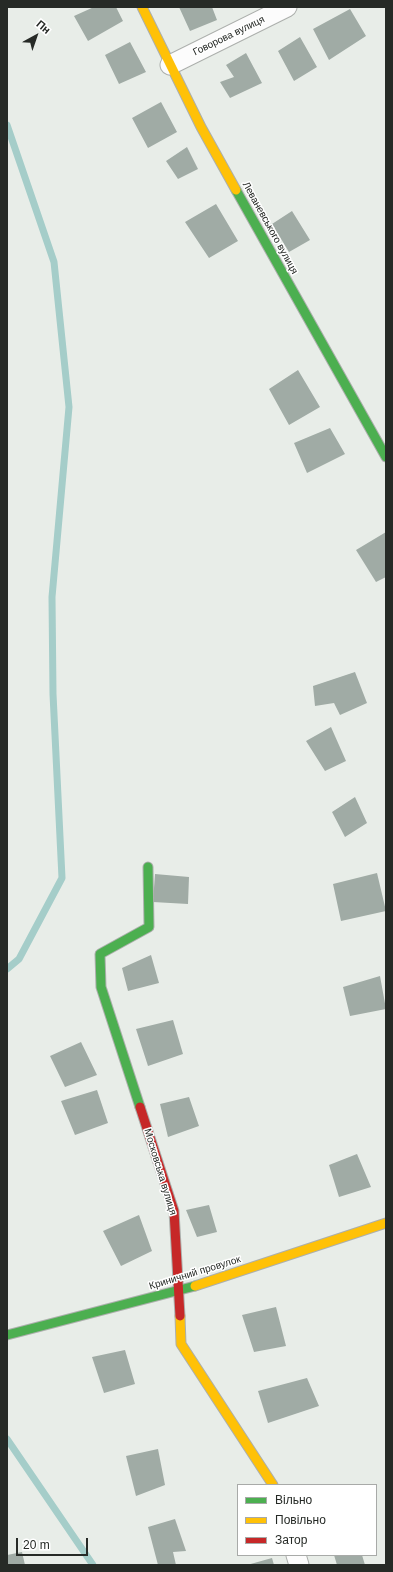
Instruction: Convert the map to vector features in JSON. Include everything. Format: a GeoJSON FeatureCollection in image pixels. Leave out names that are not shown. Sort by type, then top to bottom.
{"type":"FeatureCollection","features":[{"type":"Feature","properties":{"kind":"street","name":"Леваневського вулиця"},"geometry":{"type":"LineString","coordinates":[[142,7],[200,127],[385,451]]}},
{"type":"Feature","properties":{"kind":"street","name":"Говорова вулиця"},"geometry":{"type":"LineString","coordinates":[[170,65],[287,7]]}},
{"type":"Feature","properties":{"kind":"street","name":"Московська вулиця"},"geometry":{"type":"LineString","coordinates":[[148,867],[149,927],[100,954],[101,987],[174,1211],[177,1292],[181,1344],[272,1484]]}},
{"type":"Feature","properties":{"kind":"street","name":"Криничний провулок"},"geometry":{"type":"LineString","coordinates":[[7,1335],[177,1292],[386,1223]]}},
{"type":"Feature","properties":{"kind":"building"},"geometry":{"type":"Polygon","coordinates":[[[94,7],[116,7],[123,21],[88,41],[74,16],[94,7]]]}},
{"type":"Feature","properties":{"kind":"building"},"geometry":{"type":"Polygon","coordinates":[[[179,7],[212,7],[217,20],[190,31],[179,7]]]}},
{"type":"Feature","properties":{"kind":"building"},"geometry":{"type":"Polygon","coordinates":[[[350,9],[366,36],[329,60],[313,29],[350,9]]]}},
{"type":"Feature","properties":{"kind":"building"},"geometry":{"type":"Polygon","coordinates":[[[300,37],[317,67],[294,81],[278,51],[300,37]]]}},
{"type":"Feature","properties":{"kind":"building"},"geometry":{"type":"Polygon","coordinates":[[[130,42],[146,72],[119,84],[105,55],[130,42]]]}},
{"type":"Feature","properties":{"kind":"building"},"geometry":{"type":"Polygon","coordinates":[[[246,53],[262,83],[230,98],[220,82],[234,77],[226,65],[246,53]]]}},
{"type":"Feature","properties":{"kind":"building"},"geometry":{"type":"Polygon","coordinates":[[[161,102],[177,132],[148,148],[132,118],[161,102]]]}},
{"type":"Feature","properties":{"kind":"building"},"geometry":{"type":"Polygon","coordinates":[[[187,147],[198,169],[178,179],[166,161],[187,147]]]}},
{"type":"Feature","properties":{"kind":"building"},"geometry":{"type":"Polygon","coordinates":[[[216,204],[238,241],[209,258],[185,222],[216,204]]]}},
{"type":"Feature","properties":{"kind":"building"},"geometry":{"type":"Polygon","coordinates":[[[292,211],[310,240],[289,252],[272,224],[292,211]]]}},
{"type":"Feature","properties":{"kind":"building"},"geometry":{"type":"Polygon","coordinates":[[[298,370],[320,407],[289,425],[269,389],[298,370]]]}},
{"type":"Feature","properties":{"kind":"building"},"geometry":{"type":"Polygon","coordinates":[[[330,428],[345,454],[307,473],[294,443],[330,428]]]}},
{"type":"Feature","properties":{"kind":"building"},"geometry":{"type":"Polygon","coordinates":[[[386,532],[386,577],[376,582],[356,550],[386,532]]]}},
{"type":"Feature","properties":{"kind":"building"},"geometry":{"type":"Polygon","coordinates":[[[355,672],[367,703],[340,715],[334,703],[315,706],[313,686],[355,672]]]}},
{"type":"Feature","properties":{"kind":"building"},"geometry":{"type":"Polygon","coordinates":[[[331,727],[346,761],[325,771],[306,741],[331,727]]]}},
{"type":"Feature","properties":{"kind":"building"},"geometry":{"type":"Polygon","coordinates":[[[355,797],[367,823],[345,837],[332,812],[355,797]]]}},
{"type":"Feature","properties":{"kind":"building"},"geometry":{"type":"Polygon","coordinates":[[[377,873],[386,911],[341,921],[333,884],[377,873]]]}},
{"type":"Feature","properties":{"kind":"building"},"geometry":{"type":"Polygon","coordinates":[[[155,874],[189,877],[188,904],[153,902],[155,874]]]}},
{"type":"Feature","properties":{"kind":"building"},"geometry":{"type":"Polygon","coordinates":[[[151,955],[159,983],[128,991],[122,968],[151,955]]]}},
{"type":"Feature","properties":{"kind":"building"},"geometry":{"type":"Polygon","coordinates":[[[380,976],[386,1009],[350,1016],[343,987],[380,976]]]}},
{"type":"Feature","properties":{"kind":"building"},"geometry":{"type":"Polygon","coordinates":[[[173,1020],[183,1054],[148,1066],[136,1029],[173,1020]]]}},
{"type":"Feature","properties":{"kind":"building"},"geometry":{"type":"Polygon","coordinates":[[[81,1042],[97,1075],[65,1087],[50,1056],[81,1042]]]}},
{"type":"Feature","properties":{"kind":"building"},"geometry":{"type":"Polygon","coordinates":[[[97,1090],[108,1123],[75,1135],[61,1101],[97,1090]]]}},
{"type":"Feature","properties":{"kind":"building"},"geometry":{"type":"Polygon","coordinates":[[[189,1097],[199,1126],[168,1137],[160,1104],[189,1097]]]}},
{"type":"Feature","properties":{"kind":"building"},"geometry":{"type":"Polygon","coordinates":[[[357,1154],[371,1187],[339,1197],[329,1165],[357,1154]]]}},
{"type":"Feature","properties":{"kind":"building"},"geometry":{"type":"Polygon","coordinates":[[[209,1205],[217,1232],[197,1237],[186,1210],[209,1205]]]}},
{"type":"Feature","properties":{"kind":"building"},"geometry":{"type":"Polygon","coordinates":[[[139,1215],[152,1251],[121,1266],[103,1231],[139,1215]]]}},
{"type":"Feature","properties":{"kind":"building"},"geometry":{"type":"Polygon","coordinates":[[[276,1307],[286,1346],[254,1352],[242,1315],[276,1307]]]}},
{"type":"Feature","properties":{"kind":"building"},"geometry":{"type":"Polygon","coordinates":[[[125,1350],[135,1384],[104,1393],[92,1357],[125,1350]]]}},
{"type":"Feature","properties":{"kind":"building"},"geometry":{"type":"Polygon","coordinates":[[[307,1378],[319,1406],[268,1423],[258,1391],[307,1378]]]}},
{"type":"Feature","properties":{"kind":"building"},"geometry":{"type":"Polygon","coordinates":[[[158,1449],[165,1485],[136,1496],[126,1456],[158,1449]]]}},
{"type":"Feature","properties":{"kind":"building"},"geometry":{"type":"Polygon","coordinates":[[[175,1519],[186,1551],[173,1552],[176,1565],[158,1565],[148,1527],[175,1519]]]}},
{"type":"Feature","properties":{"kind":"building"},"geometry":{"type":"Polygon","coordinates":[[[22,1552],[25,1565],[7,1565],[7,1555],[22,1552]]]}},
{"type":"Feature","properties":{"kind":"building"},"geometry":{"type":"Polygon","coordinates":[[[334,1556],[362,1556],[365,1565],[337,1565],[334,1556]]]}},
{"type":"Feature","properties":{"kind":"building"},"geometry":{"type":"Polygon","coordinates":[[[272,1558],[274,1565],[247,1565],[272,1558]]]}},
{"type":"Feature","properties":{"kind":"waterway"},"geometry":{"type":"LineString","coordinates":[[7,125],[54,262],[69,407],[52,597],[53,694],[62,878],[19,959],[7,969]]}},
{"type":"Feature","properties":{"kind":"waterway"},"geometry":{"type":"LineString","coordinates":[[7,1439],[93,1565]]}},
{"type":"Feature","properties":{"kind":"traffic: fast"},"geometry":{"type":"LineString","coordinates":[[236,190],[386,457]]}},
{"type":"Feature","properties":{"kind":"traffic: fast"},"geometry":{"type":"LineString","coordinates":[[140,1107],[101,987],[100,954],[149,927],[148,867]]}},
{"type":"Feature","properties":{"kind":"traffic: fast"},"geometry":{"type":"LineString","coordinates":[[7,1335],[195,1286]]}},
{"type":"Feature","properties":{"kind":"traffic: slow"},"geometry":{"type":"LineString","coordinates":[[142,7],[201,127],[236,190]]}},
{"type":"Feature","properties":{"kind":"traffic: slow"},"geometry":{"type":"LineString","coordinates":[[195,1286],[386,1223]]}},
{"type":"Feature","properties":{"kind":"traffic: slow"},"geometry":{"type":"LineString","coordinates":[[180,1316],[181,1344],[272,1484]]}},
{"type":"Feature","properties":{"kind":"traffic: jam"},"geometry":{"type":"LineString","coordinates":[[140,1107],[174,1211],[180,1316]]}}]}
